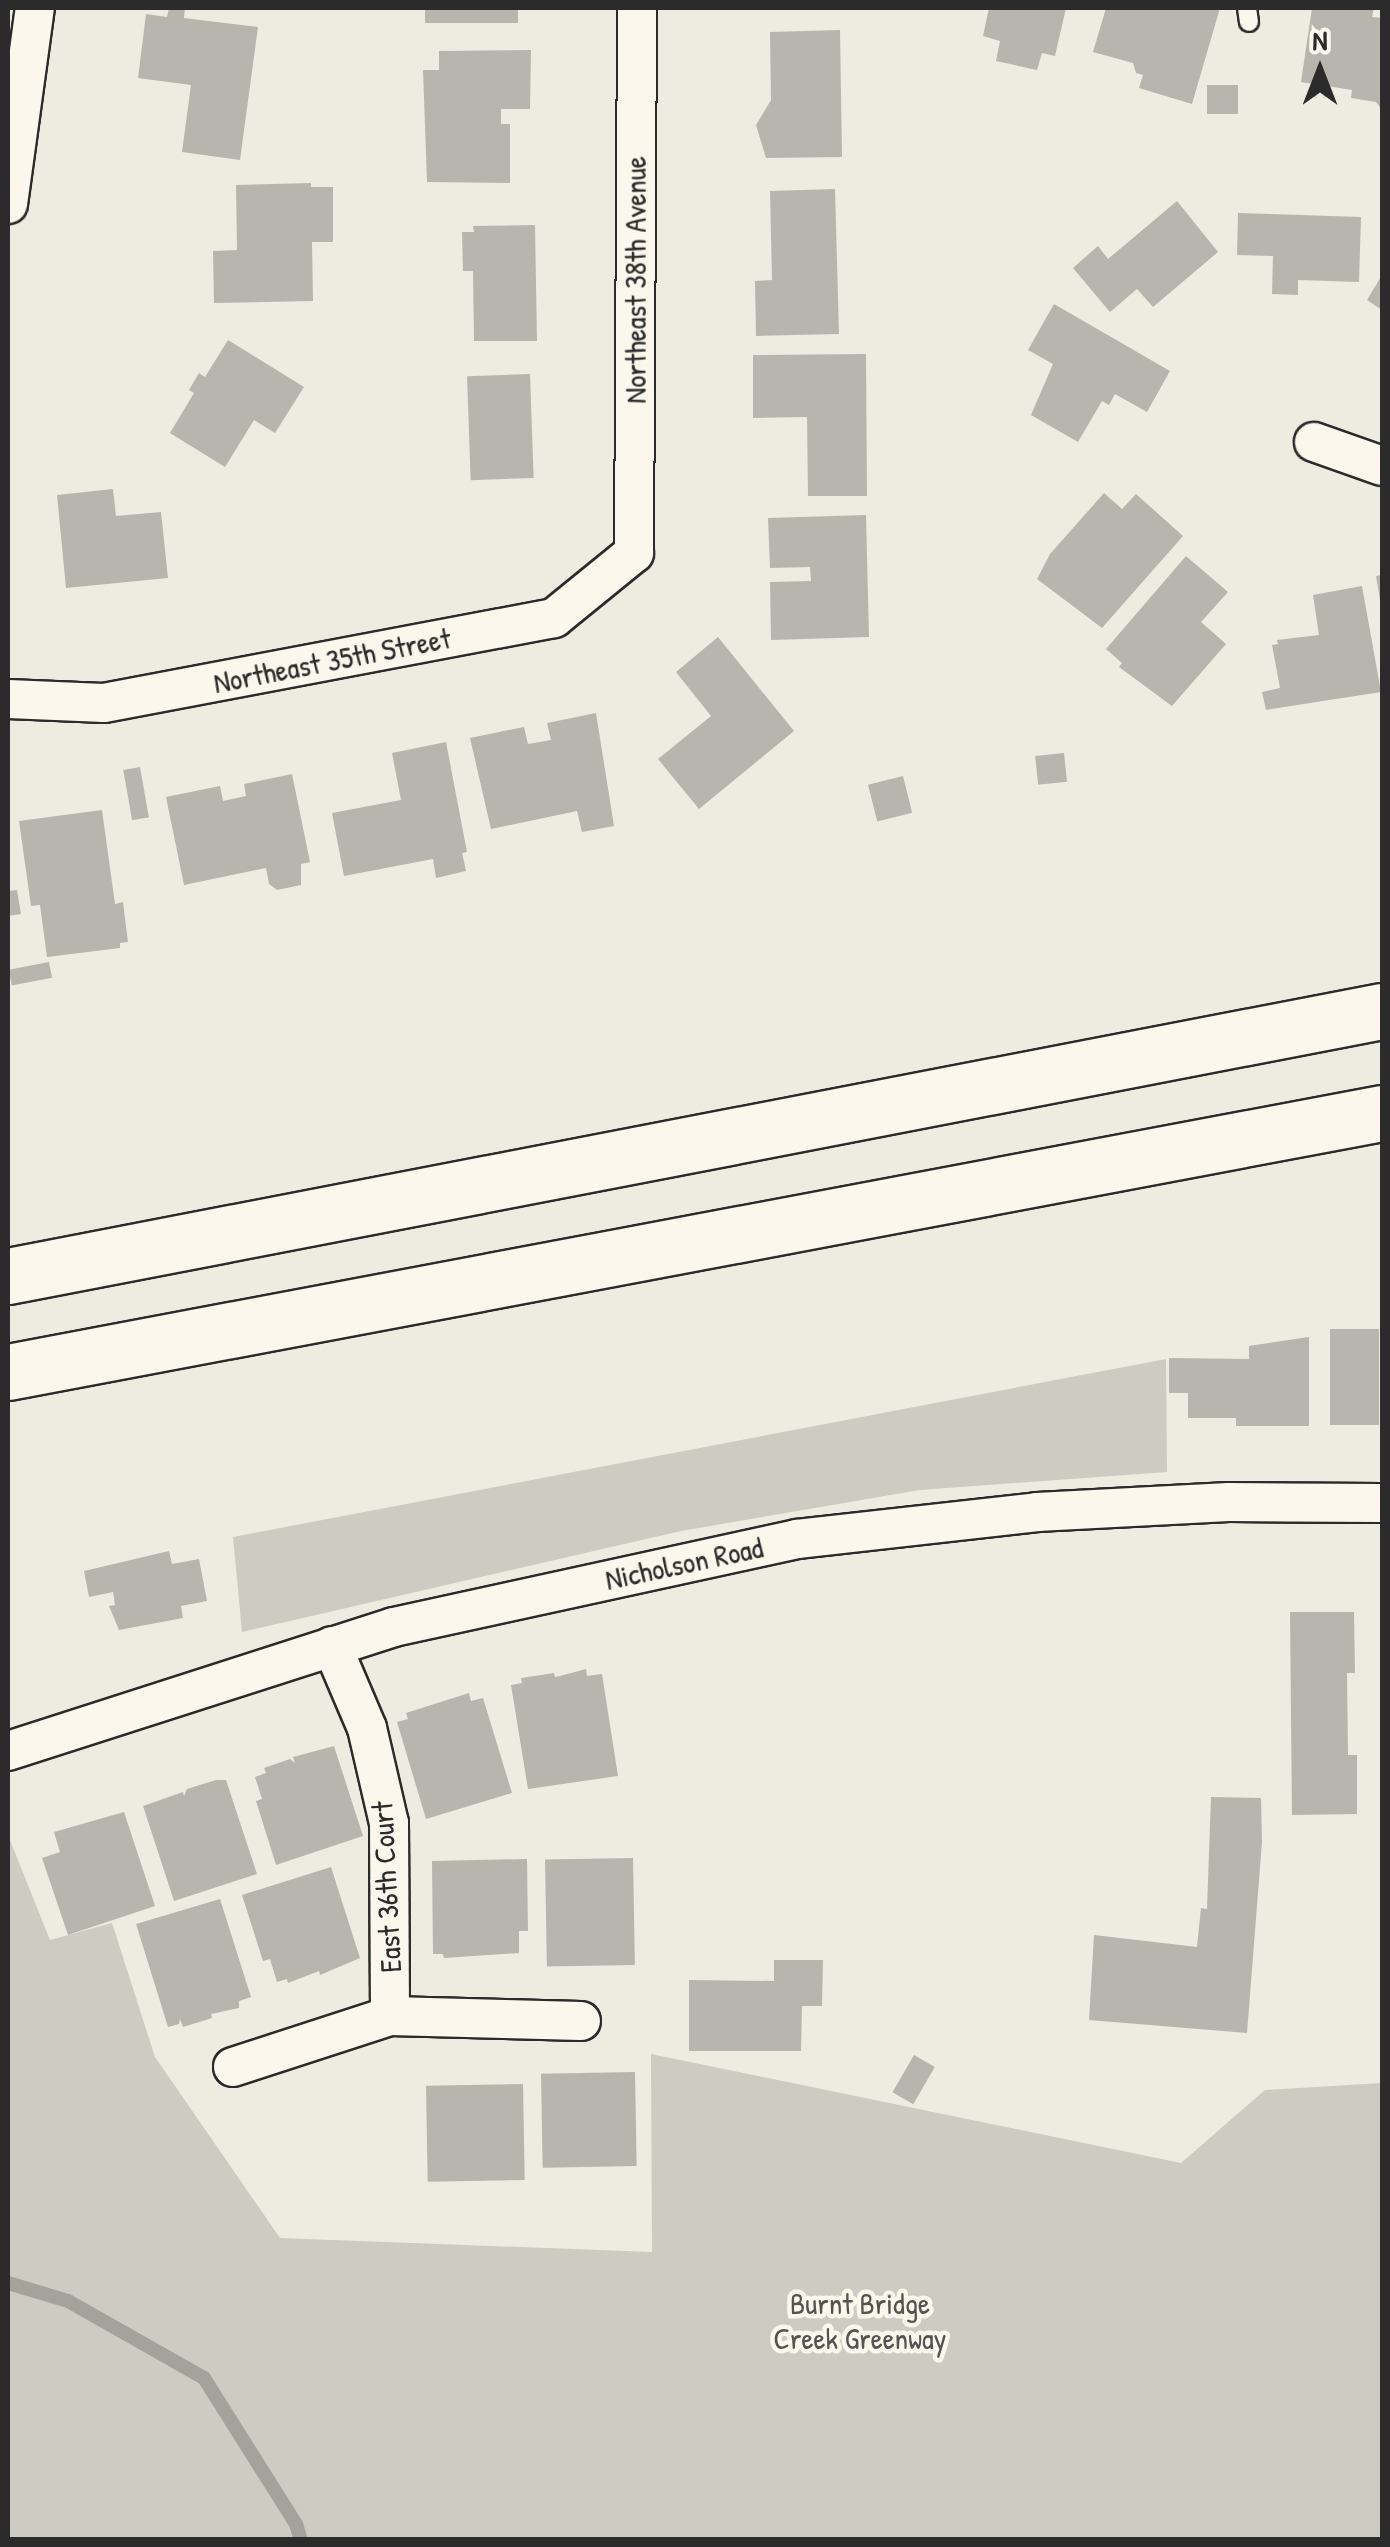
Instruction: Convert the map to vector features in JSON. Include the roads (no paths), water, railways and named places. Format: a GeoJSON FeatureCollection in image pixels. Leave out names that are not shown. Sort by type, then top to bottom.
{"type":"FeatureCollection","features":[{"type":"Feature","properties":{"kind":"highway"},"geometry":{"type":"LineString","coordinates":[[8,1276],[1382,1011]]}},
{"type":"Feature","properties":{"kind":"highway"},"geometry":{"type":"LineString","coordinates":[[8,1372],[1382,1114]]}},
{"type":"Feature","properties":{"kind":"street"},"geometry":{"type":"LineString","coordinates":[[8,204],[12,140],[35,8]]}},
{"type":"Feature","properties":{"kind":"street","name":"Northeast 38th Avenue"},"geometry":{"type":"LineString","coordinates":[[634,553],[637,8]]}},
{"type":"Feature","properties":{"kind":"street"},"geometry":{"type":"LineString","coordinates":[[1314,442],[1382,466]]}},
{"type":"Feature","properties":{"kind":"street","name":"Northeast 35th Street"},"geometry":{"type":"LineString","coordinates":[[8,699],[104,703],[554,618],[634,553]]}},
{"type":"Feature","properties":{"kind":"street","name":"Nicholson Road"},"geometry":{"type":"LineString","coordinates":[[8,1750],[394,1627],[797,1539],[1037,1512],[1229,1502],[1382,1503]]}},
{"type":"Feature","properties":{"kind":"street","name":"East 36th Court"},"geometry":{"type":"LineString","coordinates":[[332,1646],[366,1728],[389,1822],[390,2016]]}},
{"type":"Feature","properties":{"kind":"street"},"geometry":{"type":"LineString","coordinates":[[233,2066],[390,2016],[581,2020]]}},
{"type":"Feature","properties":{"kind":"waterway"},"geometry":{"type":"LineString","coordinates":[[8,2283],[68,2301],[204,2378],[296,2524],[301,2540]]}},
{"type":"Feature","properties":{"kind":"park label","name":"Burnt Bridge Creek Greenway"},"geometry":{"type":"Point","coordinates":[860,2320]}}]}
